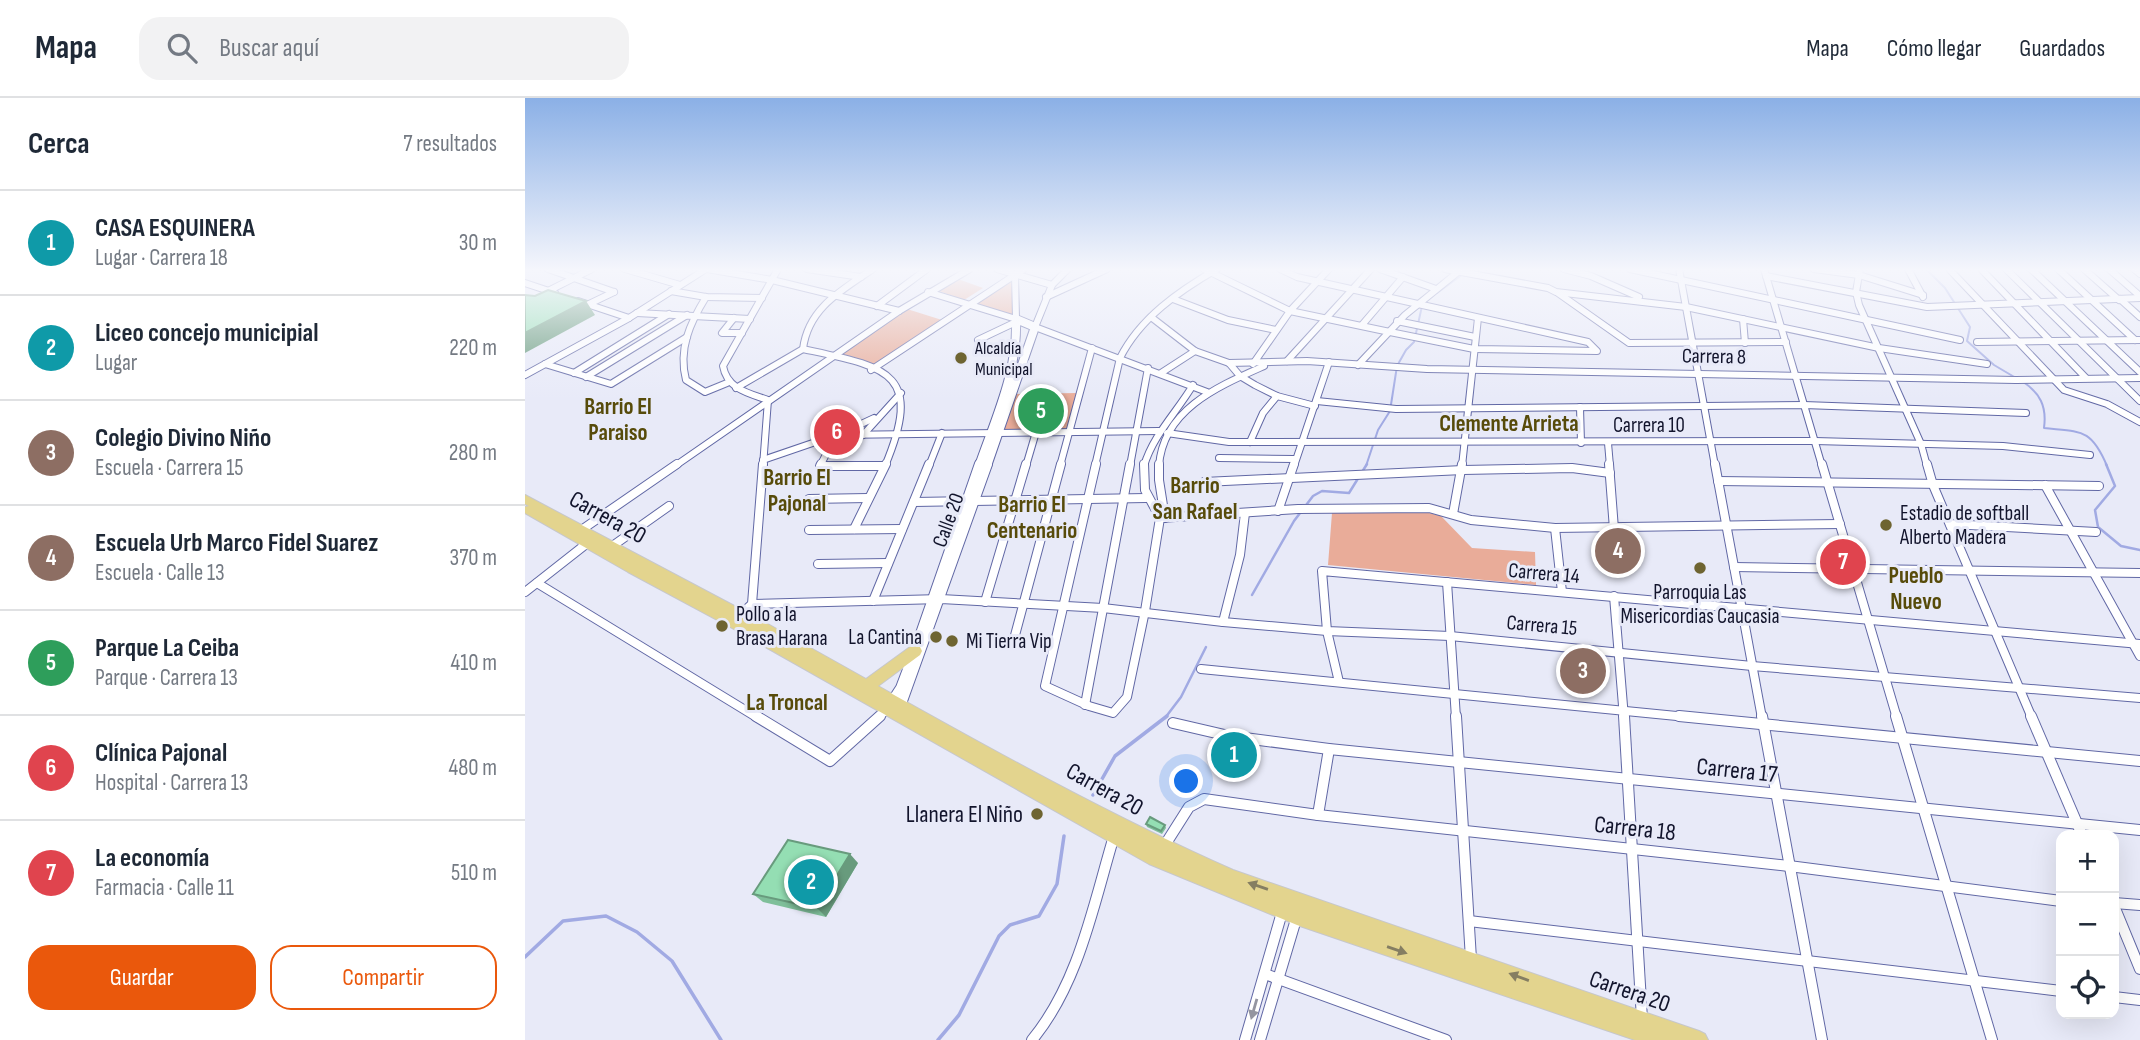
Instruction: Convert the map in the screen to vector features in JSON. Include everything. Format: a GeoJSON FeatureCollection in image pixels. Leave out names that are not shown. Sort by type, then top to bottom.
{"type":"FeatureCollection","features":[{"type":"Feature","properties":{"kind":"main road","name":"Carrera 20"},"geometry":{"type":"LineString","coordinates":[[525,499],[577,533]]}},
{"type":"Feature","properties":{"kind":"main road","name":"Carrera 20"},"geometry":{"type":"LineString","coordinates":[[525,508],[591,540],[737,624],[894,708],[1163,848],[1292,907],[1663,1040]]}},
{"type":"Feature","properties":{"kind":"main road","name":"Carrera 20"},"geometry":{"type":"LineString","coordinates":[[591,540],[611,547],[741,614],[866,686],[894,708],[1155,859],[1202,880],[1471,960],[1699,1040]]}},
{"type":"Feature","properties":{"kind":"main road"},"geometry":{"type":"LineString","coordinates":[[866,686],[915,651]]}},
{"type":"Feature","properties":{"kind":"street"},"geometry":{"type":"LineString","coordinates":[[615,313],[629,318]]}},
{"type":"Feature","properties":{"kind":"street"},"geometry":{"type":"LineString","coordinates":[[525,375],[637,313],[750,319]]}},
{"type":"Feature","properties":{"kind":"street"},"geometry":{"type":"LineString","coordinates":[[753,313],[723,366],[723,376],[727,383],[736,388],[768,400]]}},
{"type":"Feature","properties":{"kind":"street"},"geometry":{"type":"LineString","coordinates":[[803,349],[806,327],[816,313]]}},
{"type":"Feature","properties":{"kind":"street"},"geometry":{"type":"LineString","coordinates":[[577,533],[896,313]]}},
{"type":"Feature","properties":{"kind":"street"},"geometry":{"type":"LineString","coordinates":[[871,370],[955,313]]}},
{"type":"Feature","properties":{"kind":"street"},"geometry":{"type":"LineString","coordinates":[[991,313],[1016,321],[1034,331],[1092,348],[1207,392]]}},
{"type":"Feature","properties":{"kind":"street"},"geometry":{"type":"LineString","coordinates":[[1016,313],[1016,321]]}},
{"type":"Feature","properties":{"kind":"street"},"geometry":{"type":"LineString","coordinates":[[1034,331],[1040,313]]}},
{"type":"Feature","properties":{"kind":"street"},"geometry":{"type":"LineString","coordinates":[[1156,313],[1123,348],[1119,358],[1045,686],[1085,705],[1114,713],[1127,696],[1163,518],[1158,475],[1163,432],[1184,410],[1207,392],[1267,364]]}},
{"type":"Feature","properties":{"kind":"street"},"geometry":{"type":"LineString","coordinates":[[1210,313],[1228,320],[1276,330]]}},
{"type":"Feature","properties":{"kind":"street"},"geometry":{"type":"LineString","coordinates":[[1253,364],[1289,313]]}},
{"type":"Feature","properties":{"kind":"street"},"geometry":{"type":"LineString","coordinates":[[1300,313],[1474,349],[1597,351],[1588,342],[1456,313]]}},
{"type":"Feature","properties":{"kind":"street"},"geometry":{"type":"LineString","coordinates":[[1287,361],[1332,313]]}},
{"type":"Feature","properties":{"kind":"street"},"geometry":{"type":"LineString","coordinates":[[1362,325],[1372,313]]}},
{"type":"Feature","properties":{"kind":"street"},"geometry":{"type":"LineString","coordinates":[[1358,365],[1385,331],[1409,313]]}},
{"type":"Feature","properties":{"kind":"street"},"geometry":{"type":"LineString","coordinates":[[1587,313],[1631,343],[1786,342]]}},
{"type":"Feature","properties":{"kind":"street"},"geometry":{"type":"LineString","coordinates":[[1687,313],[1822,1040]]}},
{"type":"Feature","properties":{"kind":"street"},"geometry":{"type":"LineString","coordinates":[[1717,313],[1879,348],[1987,365]]}},
{"type":"Feature","properties":{"kind":"street"},"geometry":{"type":"LineString","coordinates":[[1777,313],[1992,1040]]}},
{"type":"Feature","properties":{"kind":"street"},"geometry":{"type":"LineString","coordinates":[[1837,313],[1960,340]]}},
{"type":"Feature","properties":{"kind":"street"},"geometry":{"type":"LineString","coordinates":[[1862,313],[1921,444],[1934,485],[2080,830]]}},
{"type":"Feature","properties":{"kind":"street"},"geometry":{"type":"LineString","coordinates":[[1991,313],[2067,392],[2107,404],[2140,422]]}},
{"type":"Feature","properties":{"kind":"street"},"geometry":{"type":"LineString","coordinates":[[2024,313],[2087,379]]}},
{"type":"Feature","properties":{"kind":"street"},"geometry":{"type":"LineString","coordinates":[[2050,313],[2140,401]]}},
{"type":"Feature","properties":{"kind":"street"},"geometry":{"type":"LineString","coordinates":[[2078,313],[2140,372]]}},
{"type":"Feature","properties":{"kind":"street"},"geometry":{"type":"LineString","coordinates":[[2106,313],[2139,342]]}},
{"type":"Feature","properties":{"kind":"street"},"geometry":{"type":"LineString","coordinates":[[574,373],[669,314]]}},
{"type":"Feature","properties":{"kind":"street"},"geometry":{"type":"LineString","coordinates":[[690,315],[681,366],[686,380],[705,392],[727,383]]}},
{"type":"Feature","properties":{"kind":"street"},"geometry":{"type":"LineString","coordinates":[[586,377],[690,315]]}},
{"type":"Feature","properties":{"kind":"street"},"geometry":{"type":"LineString","coordinates":[[1151,317],[1195,351],[1229,363],[1267,364]]}},
{"type":"Feature","properties":{"kind":"street"},"geometry":{"type":"LineString","coordinates":[[734,318],[722,333],[742,334]]}},
{"type":"Feature","properties":{"kind":"street"},"geometry":{"type":"LineString","coordinates":[[1453,514],[1463,470],[1466,408],[1478,318]]}},
{"type":"Feature","properties":{"kind":"street"},"geometry":{"type":"LineString","coordinates":[[1743,318],[1745,343]]}},
{"type":"Feature","properties":{"kind":"street"},"geometry":{"type":"LineString","coordinates":[[978,340],[1016,321]]}},
{"type":"Feature","properties":{"kind":"street","name":"Calle 20"},"geometry":{"type":"LineString","coordinates":[[995,433],[1017,348],[1016,321]]}},
{"type":"Feature","properties":{"kind":"street"},"geometry":{"type":"LineString","coordinates":[[1397,321],[1475,338]]}},
{"type":"Feature","properties":{"kind":"street","name":"Calle 20"},"geometry":{"type":"LineString","coordinates":[[894,708],[937,599],[1034,331]]}},
{"type":"Feature","properties":{"kind":"street"},"geometry":{"type":"LineString","coordinates":[[544,364],[611,384],[687,337]]}},
{"type":"Feature","properties":{"kind":"street"},"geometry":{"type":"LineString","coordinates":[[1977,342],[2139,342]]}},
{"type":"Feature","properties":{"kind":"street"},"geometry":{"type":"LineString","coordinates":[[1014,639],[1049,500],[1092,348]]}},
{"type":"Feature","properties":{"kind":"street"},"geometry":{"type":"LineString","coordinates":[[736,388],[803,349],[892,377],[901,393],[903,412],[898,433],[854,529]]}},
{"type":"Feature","properties":{"kind":"street"},"geometry":{"type":"LineString","coordinates":[[1161,373],[1195,351]]}},
{"type":"Feature","properties":{"kind":"street","name":"Carrera 8"},"geometry":{"type":"LineString","coordinates":[[1267,364],[1287,361],[1389,368],[2020,380],[2140,378]]}},
{"type":"Feature","properties":{"kind":"street"},"geometry":{"type":"LineString","coordinates":[[1278,511],[1329,362]]}},
{"type":"Feature","properties":{"kind":"street"},"geometry":{"type":"LineString","coordinates":[[1229,363],[1240,376],[1277,396],[1316,404],[1396,409],[1804,405],[2026,413]]}},
{"type":"Feature","properties":{"kind":"street"},"geometry":{"type":"LineString","coordinates":[[1085,705],[1148,368]]}},
{"type":"Feature","properties":{"kind":"street"},"geometry":{"type":"LineString","coordinates":[[1163,518],[1146,498],[1144,461],[1193,385]]}},
{"type":"Feature","properties":{"kind":"street"},"geometry":{"type":"LineString","coordinates":[[863,435],[901,393]]}},
{"type":"Feature","properties":{"kind":"street"},"geometry":{"type":"LineString","coordinates":[[1255,459],[1252,442],[1263,413],[1277,396]]}},
{"type":"Feature","properties":{"kind":"street"},"geometry":{"type":"LineString","coordinates":[[752,604],[768,400]]}},
{"type":"Feature","properties":{"kind":"street"},"geometry":{"type":"LineString","coordinates":[[1580,407],[1581,443]]}},
{"type":"Feature","properties":{"kind":"street"},"geometry":{"type":"LineString","coordinates":[[763,460],[837,435],[880,415]]}},
{"type":"Feature","properties":{"kind":"street","name":"Carrera 10"},"geometry":{"type":"LineString","coordinates":[[837,435],[1137,431],[1252,442],[1300,443],[1815,441],[2003,446],[2090,455]]}},
{"type":"Feature","properties":{"kind":"street"},"geometry":{"type":"LineString","coordinates":[[985,602],[1036,432]]}},
{"type":"Feature","properties":{"kind":"street"},"geometry":{"type":"LineString","coordinates":[[741,614],[752,604],[873,601],[942,433]]}},
{"type":"Feature","properties":{"kind":"street"},"geometry":{"type":"LineString","coordinates":[[837,435],[820,466],[884,466]]}},
{"type":"Feature","properties":{"kind":"street"},"geometry":{"type":"LineString","coordinates":[[1608,443],[1614,529]]}},
{"type":"Feature","properties":{"kind":"street"},"geometry":{"type":"LineString","coordinates":[[1219,458],[1294,459]]}},
{"type":"Feature","properties":{"kind":"street"},"geometry":{"type":"LineString","coordinates":[[1204,482],[1463,470],[1572,468],[1610,473]]}},
{"type":"Feature","properties":{"kind":"street"},"geometry":{"type":"LineString","coordinates":[[1719,481],[2099,486]]}},
{"type":"Feature","properties":{"kind":"street"},"geometry":{"type":"LineString","coordinates":[[2045,485],[2137,643],[2140,656]]}},
{"type":"Feature","properties":{"kind":"street"},"geometry":{"type":"LineString","coordinates":[[810,499],[867,498]]}},
{"type":"Feature","properties":{"kind":"street"},"geometry":{"type":"LineString","coordinates":[[914,502],[1146,498]]}},
{"type":"Feature","properties":{"kind":"street"},"geometry":{"type":"LineString","coordinates":[[611,547],[669,506]]}},
{"type":"Feature","properties":{"kind":"street"},"geometry":{"type":"LineString","coordinates":[[1163,518],[1301,509],[1429,508],[1498,524],[1555,528],[1839,524]]}},
{"type":"Feature","properties":{"kind":"street"},"geometry":{"type":"LineString","coordinates":[[1223,622],[1240,555],[1245,513]]}},
{"type":"Feature","properties":{"kind":"street"},"geometry":{"type":"LineString","coordinates":[[1951,524],[2096,532]]}},
{"type":"Feature","properties":{"kind":"street"},"geometry":{"type":"LineString","coordinates":[[1555,528],[1562,592]]}},
{"type":"Feature","properties":{"kind":"street"},"geometry":{"type":"LineString","coordinates":[[809,530],[902,529]]}},
{"type":"Feature","properties":{"kind":"street"},"geometry":{"type":"LineString","coordinates":[[525,592],[591,540]]}},
{"type":"Feature","properties":{"kind":"street"},"geometry":{"type":"LineString","coordinates":[[818,564],[888,563]]}},
{"type":"Feature","properties":{"kind":"street"},"geometry":{"type":"LineString","coordinates":[[1734,567],[2140,573]]}},
{"type":"Feature","properties":{"kind":"street","name":"Carrera 14"},"geometry":{"type":"LineString","coordinates":[[1328,631],[1322,571],[2137,643]]}},
{"type":"Feature","properties":{"kind":"street"},"geometry":{"type":"LineString","coordinates":[[1447,582],[1471,960]]}},
{"type":"Feature","properties":{"kind":"street"},"geometry":{"type":"LineString","coordinates":[[537,583],[830,761],[894,708]]}},
{"type":"Feature","properties":{"kind":"street"},"geometry":{"type":"LineString","coordinates":[[1614,596],[1620,652],[1642,1022]]}},
{"type":"Feature","properties":{"kind":"street","name":"Calle 20"},"geometry":{"type":"LineString","coordinates":[[894,708],[937,599]]}},
{"type":"Feature","properties":{"kind":"street","name":"Carrera 15"},"geometry":{"type":"LineString","coordinates":[[873,601],[937,599],[1145,611],[1223,622],[1328,631],[1450,636],[1752,666],[2140,698]]}},
{"type":"Feature","properties":{"kind":"street"},"geometry":{"type":"LineString","coordinates":[[1328,631],[1339,682]]}},
{"type":"Feature","properties":{"kind":"street"},"geometry":{"type":"LineString","coordinates":[[1201,669],[2140,761]]}},
{"type":"Feature","properties":{"kind":"street","name":"Carrera 17"},"geometry":{"type":"LineString","coordinates":[[1173,723],[1229,736],[1329,749],[1924,810],[2073,830]]}},
{"type":"Feature","properties":{"kind":"street"},"geometry":{"type":"LineString","coordinates":[[1318,815],[1329,749]]}},
{"type":"Feature","properties":{"kind":"street","name":"Carrera 18"},"geometry":{"type":"LineString","coordinates":[[1163,848],[1189,807],[1204,799],[1318,815],[1789,866],[2056,900]]}},
{"type":"Feature","properties":{"kind":"street","name":"Carrera 17"},"geometry":{"type":"LineString","coordinates":[[2119,830],[2140,830]]}},
{"type":"Feature","properties":{"kind":"street"},"geometry":{"type":"LineString","coordinates":[[1032,1040],[1045,1027],[1069,979],[1114,836]]}},
{"type":"Feature","properties":{"kind":"street"},"geometry":{"type":"LineString","coordinates":[[2119,907],[2140,905]]}},
{"type":"Feature","properties":{"kind":"street"},"geometry":{"type":"LineString","coordinates":[[1292,907],[1279,979],[1263,1039],[1246,1036],[1265,974],[1292,907]]}},
{"type":"Feature","properties":{"kind":"street"},"geometry":{"type":"LineString","coordinates":[[2119,919],[2140,969]]}},
{"type":"Feature","properties":{"kind":"street"},"geometry":{"type":"LineString","coordinates":[[1469,921],[2056,989]]}},
{"type":"Feature","properties":{"kind":"street"},"geometry":{"type":"LineString","coordinates":[[1265,974],[1438,1039]]}},
{"type":"Feature","properties":{"kind":"street"},"geometry":{"type":"LineString","coordinates":[[2119,998],[2140,1000]]}},
{"type":"Feature","properties":{"kind":"shaded area"},"geometry":{"type":"Polygon","coordinates":[[[901,313],[920,313],[942,320],[872,368],[837,354],[901,313]]]}},
{"type":"Feature","properties":{"kind":"shaded area"},"geometry":{"type":"Polygon","coordinates":[[[997,313],[1014,313],[1014,318],[997,313]]]}},
{"type":"Feature","properties":{"kind":"shaded area"},"geometry":{"type":"Polygon","coordinates":[[[1077,393],[1067,429],[1003,430],[1016,394],[1077,393]]]}},
{"type":"Feature","properties":{"kind":"shaded area"},"geometry":{"type":"Polygon","coordinates":[[[1421,511],[1441,516],[1472,548],[1535,552],[1536,585],[1328,565],[1332,513],[1421,511]]]}},
{"type":"Feature","properties":{"kind":"building"},"geometry":{"type":"Polygon","coordinates":[[[525,313],[563,313],[525,333],[525,313]]]}},
{"type":"Feature","properties":{"kind":"building"},"geometry":{"type":"Polygon","coordinates":[[[1226,740],[1247,745],[1241,763],[1219,759],[1226,740]]]}},
{"type":"Feature","properties":{"kind":"building"},"geometry":{"type":"Polygon","coordinates":[[[1150,817],[1165,825],[1161,831],[1146,824],[1150,817]]]}},
{"type":"Feature","properties":{"kind":"building"},"geometry":{"type":"Polygon","coordinates":[[[788,840],[850,854],[817,908],[753,894],[788,840]]]}},
{"type":"Feature","properties":{"kind":"waterway"},"geometry":{"type":"LineString","coordinates":[[1366,465],[1378,430],[1390,411],[1397,366],[1414,342],[1420,313]]}},
{"type":"Feature","properties":{"kind":"waterway"},"geometry":{"type":"LineString","coordinates":[[1961,313],[1970,327],[1967,341],[1994,365],[2016,378]]}},
{"type":"Feature","properties":{"kind":"waterway"},"geometry":{"type":"LineString","coordinates":[[2022,381],[2041,401],[2044,428],[2067,430],[2090,438],[2106,464]]}},
{"type":"Feature","properties":{"kind":"waterway"},"geometry":{"type":"LineString","coordinates":[[2106,464],[2115,486],[2095,510],[2098,527],[2121,546],[2140,550]]}},
{"type":"Feature","properties":{"kind":"waterway"},"geometry":{"type":"LineString","coordinates":[[1252,595],[1294,521],[1313,496],[1322,491],[1349,493],[1366,465]]}},
{"type":"Feature","properties":{"kind":"waterway"},"geometry":{"type":"LineString","coordinates":[[1166,717],[1181,697],[1206,647]]}},
{"type":"Feature","properties":{"kind":"waterway"},"geometry":{"type":"LineString","coordinates":[[1093,795],[1115,756],[1166,717]]}},
{"type":"Feature","properties":{"kind":"waterway"},"geometry":{"type":"LineString","coordinates":[[938,1040],[959,1015],[999,936],[1010,925],[1039,916],[1057,884],[1064,836]]}},
{"type":"Feature","properties":{"kind":"waterway"},"geometry":{"type":"LineString","coordinates":[[525,957],[563,921],[606,916],[637,932],[672,961],[721,1040]]}},
{"type":"Feature","properties":{"kind":"place","name":"Alcaldía Municipal"},"geometry":{"type":"Point","coordinates":[961,358]}},
{"type":"Feature","properties":{"kind":"place","name":"Parque La Ceiba"},"geometry":{"type":"Point","coordinates":[1041,411]}},
{"type":"Feature","properties":{"kind":"place","name":"Clínica Pajonal"},"geometry":{"type":"Point","coordinates":[837,432]}},
{"type":"Feature","properties":{"kind":"place","name":"Estadio de softball Alberto Madera"},"geometry":{"type":"Point","coordinates":[1886,525]}},
{"type":"Feature","properties":{"kind":"place","name":"Escuela Urb Marco Fidel Suarez"},"geometry":{"type":"Point","coordinates":[1618,551]}},
{"type":"Feature","properties":{"kind":"place","name":"La economía"},"geometry":{"type":"Point","coordinates":[1843,562]}},
{"type":"Feature","properties":{"kind":"place","name":"Parroquia Las Misericordias Caucasia"},"geometry":{"type":"Point","coordinates":[1700,568]}},
{"type":"Feature","properties":{"kind":"place","name":"Pollo a la Brasa Harana"},"geometry":{"type":"Point","coordinates":[722,626]}},
{"type":"Feature","properties":{"kind":"place","name":"La Cantina"},"geometry":{"type":"Point","coordinates":[936,637]}},
{"type":"Feature","properties":{"kind":"place","name":"Mi Tierra Vip"},"geometry":{"type":"Point","coordinates":[952,641]}},
{"type":"Feature","properties":{"kind":"place","name":"Colegio Divino Niño"},"geometry":{"type":"Point","coordinates":[1583,671]}},
{"type":"Feature","properties":{"kind":"place","name":"CASA ESQUINERA"},"geometry":{"type":"Point","coordinates":[1234,755]}},
{"type":"Feature","properties":{"kind":"place","name":"Llanera El Niño"},"geometry":{"type":"Point","coordinates":[1037,814]}},
{"type":"Feature","properties":{"kind":"place","name":"Liceo concejo municipial"},"geometry":{"type":"Point","coordinates":[811,882]}},
{"type":"Feature","properties":{"kind":"district","name":"Barrio El Paraiso"},"geometry":{"type":"Point","coordinates":[618,419]}},
{"type":"Feature","properties":{"kind":"district","name":"Clemente Arrieta"},"geometry":{"type":"Point","coordinates":[1509,423]}},
{"type":"Feature","properties":{"kind":"district","name":"Barrio El Pajonal"},"geometry":{"type":"Point","coordinates":[797,490]}},
{"type":"Feature","properties":{"kind":"district","name":"Barrio San Rafael"},"geometry":{"type":"Point","coordinates":[1195,498]}},
{"type":"Feature","properties":{"kind":"district","name":"Barrio El Centenario"},"geometry":{"type":"Point","coordinates":[1032,517]}},
{"type":"Feature","properties":{"kind":"district","name":"Pueblo Nuevo"},"geometry":{"type":"Point","coordinates":[1916,588]}},
{"type":"Feature","properties":{"kind":"district","name":"La Troncal"},"geometry":{"type":"Point","coordinates":[787,702]}}]}
